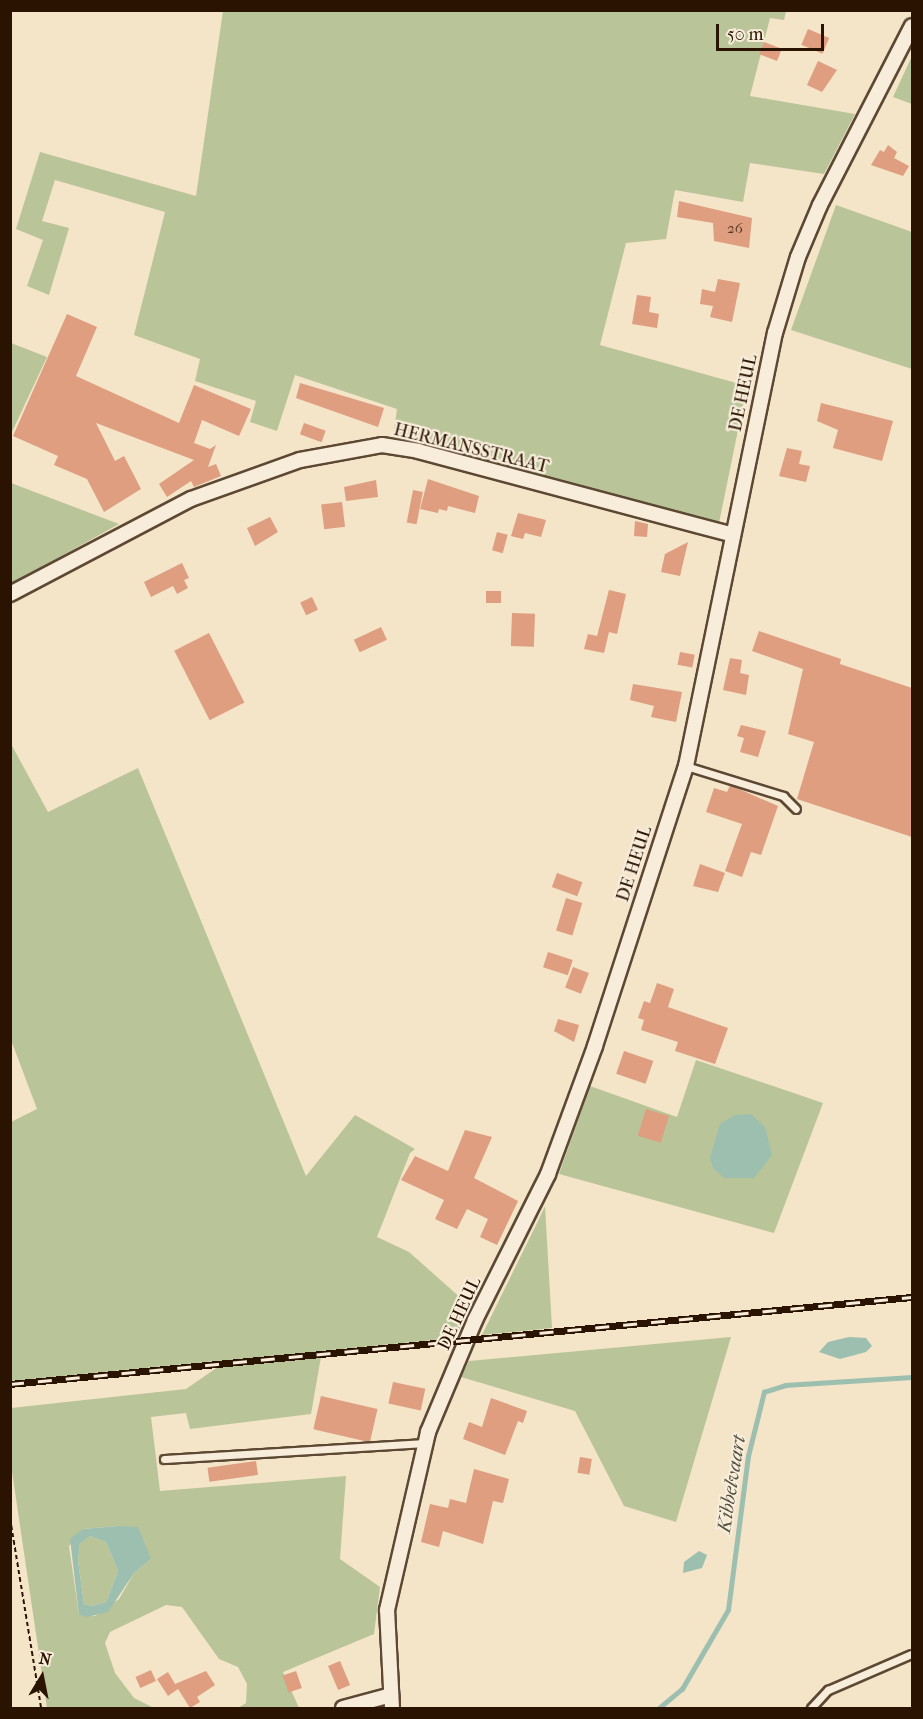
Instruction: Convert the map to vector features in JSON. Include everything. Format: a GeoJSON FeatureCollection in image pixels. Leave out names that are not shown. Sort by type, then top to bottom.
{"type":"FeatureCollection","features":[{"type":"Feature","properties":{"kind":"street","name":"DE HEUL"},"geometry":{"type":"LineString","coordinates":[[391,1702],[387,1610],[426,1443],[475,1320],[548,1174],[595,1046],[686,766],[775,333],[798,257],[820,205],[912,26]]}},
{"type":"Feature","properties":{"kind":"street","name":"HERMANSSTRAAT"},"geometry":{"type":"LineString","coordinates":[[10,594],[191,499],[300,460],[382,446],[418,451],[733,535]]}},
{"type":"Feature","properties":{"kind":"street"},"geometry":{"type":"LineString","coordinates":[[343,1708],[391,1702]]}},
{"type":"Feature","properties":{"kind":"lane"},"geometry":{"type":"LineString","coordinates":[[686,766],[783,796],[796,809]]}},
{"type":"Feature","properties":{"kind":"lane"},"geometry":{"type":"LineString","coordinates":[[164,1459],[426,1443]]}},
{"type":"Feature","properties":{"kind":"lane"},"geometry":{"type":"LineString","coordinates":[[811,1708],[828,1690],[910,1654]]}},
{"type":"Feature","properties":{"kind":"path"},"geometry":{"type":"LineString","coordinates":[[10,1518],[41,1708]]}},
{"type":"Feature","properties":{"kind":"shaded area"},"geometry":{"type":"Polygon","coordinates":[[[223,11],[786,11],[784,20],[770,18],[750,96],[855,114],[824,174],[750,163],[743,202],[675,190],[666,239],[626,243],[600,345],[747,386],[719,523],[393,437],[397,409],[295,375],[277,431],[250,422],[256,401],[195,381],[200,359],[134,335],[165,212],[55,180],[42,221],[69,228],[49,295],[27,286],[43,240],[16,229],[40,152],[196,196],[223,11]]]}},
{"type":"Feature","properties":{"kind":"shaded area"},"geometry":{"type":"Polygon","coordinates":[[[912,56],[912,104],[893,97],[912,56]]]}},
{"type":"Feature","properties":{"kind":"shaded area"},"geometry":{"type":"Polygon","coordinates":[[[836,205],[912,232],[912,369],[791,330],[836,205]]]}},
{"type":"Feature","properties":{"kind":"shaded area"},"geometry":{"type":"Polygon","coordinates":[[[10,343],[47,357],[11,434],[10,343]]]}},
{"type":"Feature","properties":{"kind":"shaded area"},"geometry":{"type":"Polygon","coordinates":[[[11,483],[119,524],[11,584],[11,483]]]}},
{"type":"Feature","properties":{"kind":"shaded area"},"geometry":{"type":"Polygon","coordinates":[[[10,742],[48,812],[138,768],[306,1176],[355,1115],[415,1149],[410,1153],[377,1237],[409,1252],[472,1308],[454,1338],[322,1351],[311,1414],[190,1429],[186,1413],[151,1417],[160,1491],[346,1476],[340,1559],[380,1587],[374,1634],[283,1672],[299,1708],[238,1708],[246,1703],[247,1684],[238,1667],[219,1659],[182,1607],[166,1605],[110,1632],[105,1643],[115,1673],[134,1698],[152,1707],[173,1708],[47,1708],[11,1465],[11,1408],[186,1389],[228,1360],[11,1381],[11,1122],[37,1109],[11,1040],[10,742]],[[118,1526],[83,1529],[69,1546],[79,1615],[95,1616],[119,1599],[134,1573],[151,1559],[118,1526]]]}},
{"type":"Feature","properties":{"kind":"shaded area"},"geometry":{"type":"Polygon","coordinates":[[[696,1060],[823,1103],[774,1233],[559,1174],[590,1086],[677,1117],[696,1060]]]}},
{"type":"Feature","properties":{"kind":"shaded area"},"geometry":{"type":"Polygon","coordinates":[[[751,1114],[765,1127],[772,1155],[754,1178],[724,1178],[713,1168],[710,1158],[720,1124],[735,1115],[751,1114]]]}},
{"type":"Feature","properties":{"kind":"shaded area"},"geometry":{"type":"Polygon","coordinates":[[[545,1206],[552,1328],[482,1335],[539,1219],[545,1206]]]}},
{"type":"Feature","properties":{"kind":"shaded area"},"geometry":{"type":"Polygon","coordinates":[[[731,1337],[676,1522],[624,1506],[575,1411],[461,1377],[469,1361],[731,1337]]]}},
{"type":"Feature","properties":{"kind":"shaded area"},"geometry":{"type":"Polygon","coordinates":[[[849,1337],[866,1338],[872,1346],[866,1352],[840,1359],[819,1352],[828,1342],[849,1337]]]}},
{"type":"Feature","properties":{"kind":"shaded area"},"geometry":{"type":"Polygon","coordinates":[[[138,1527],[151,1559],[134,1573],[108,1612],[87,1617],[79,1615],[70,1539],[83,1529],[138,1527]],[[90,1536],[80,1544],[78,1560],[84,1604],[91,1606],[106,1602],[118,1571],[106,1542],[90,1536]]]}},
{"type":"Feature","properties":{"kind":"shaded area"},"geometry":{"type":"Polygon","coordinates":[[[90,1536],[106,1542],[118,1571],[106,1602],[91,1606],[84,1604],[78,1560],[80,1544],[90,1536]]]}},
{"type":"Feature","properties":{"kind":"shaded area"},"geometry":{"type":"Polygon","coordinates":[[[699,1551],[707,1555],[702,1568],[683,1573],[684,1562],[699,1551]]]}},
{"type":"Feature","properties":{"kind":"building"},"geometry":{"type":"Polygon","coordinates":[[[808,29],[829,38],[823,54],[801,45],[808,29]]]}},
{"type":"Feature","properties":{"kind":"building"},"geometry":{"type":"Polygon","coordinates":[[[764,42],[782,49],[777,61],[759,54],[764,42]]]}},
{"type":"Feature","properties":{"kind":"building"},"geometry":{"type":"Polygon","coordinates":[[[818,61],[837,70],[822,92],[807,85],[818,61]]]}},
{"type":"Feature","properties":{"kind":"building"},"geometry":{"type":"Polygon","coordinates":[[[888,145],[897,152],[894,158],[909,166],[903,176],[871,165],[880,150],[884,152],[888,145]]]}},
{"type":"Feature","properties":{"kind":"building"},"geometry":{"type":"Polygon","coordinates":[[[679,201],[752,218],[749,248],[714,241],[713,223],[677,217],[679,201]]]}},
{"type":"Feature","properties":{"kind":"building"},"geometry":{"type":"Polygon","coordinates":[[[718,279],[740,283],[732,322],[710,317],[713,306],[700,304],[702,289],[715,292],[718,279]]]}},
{"type":"Feature","properties":{"kind":"building"},"geometry":{"type":"Polygon","coordinates":[[[637,295],[651,297],[649,312],[659,314],[657,328],[632,324],[637,295]]]}},
{"type":"Feature","properties":{"kind":"building"},"geometry":{"type":"Polygon","coordinates":[[[67,314],[97,327],[76,376],[179,423],[194,385],[251,409],[239,436],[202,420],[194,443],[210,449],[216,445],[208,467],[216,464],[221,476],[194,487],[191,481],[167,497],[159,484],[194,460],[96,423],[115,461],[124,456],[141,489],[104,512],[87,479],[54,465],[58,456],[13,436],[67,314]]]}},
{"type":"Feature","properties":{"kind":"building"},"geometry":{"type":"Polygon","coordinates":[[[300,383],[384,408],[378,427],[296,398],[300,383]]]}},
{"type":"Feature","properties":{"kind":"building"},"geometry":{"type":"Polygon","coordinates":[[[821,403],[893,421],[882,461],[833,448],[838,430],[817,421],[821,403]]]}},
{"type":"Feature","properties":{"kind":"building"},"geometry":{"type":"Polygon","coordinates":[[[304,423],[326,431],[322,442],[300,434],[304,423]]]}},
{"type":"Feature","properties":{"kind":"building"},"geometry":{"type":"Polygon","coordinates":[[[787,448],[802,451],[799,464],[810,466],[806,482],[779,476],[787,448]]]}},
{"type":"Feature","properties":{"kind":"building"},"geometry":{"type":"Polygon","coordinates":[[[428,479],[479,496],[475,513],[448,506],[447,511],[439,509],[438,513],[420,509],[428,479]]]}},
{"type":"Feature","properties":{"kind":"building"},"geometry":{"type":"Polygon","coordinates":[[[376,480],[378,497],[346,501],[344,487],[376,480]]]}},
{"type":"Feature","properties":{"kind":"building"},"geometry":{"type":"Polygon","coordinates":[[[413,490],[423,492],[417,524],[407,522],[413,490]]]}},
{"type":"Feature","properties":{"kind":"building"},"geometry":{"type":"Polygon","coordinates":[[[342,502],[345,527],[324,529],[321,505],[342,502]]]}},
{"type":"Feature","properties":{"kind":"building"},"geometry":{"type":"Polygon","coordinates":[[[518,513],[546,520],[541,537],[525,533],[523,539],[511,536],[518,513]]]}},
{"type":"Feature","properties":{"kind":"building"},"geometry":{"type":"Polygon","coordinates":[[[270,517],[278,532],[255,546],[247,528],[270,517]]]}},
{"type":"Feature","properties":{"kind":"building"},"geometry":{"type":"Polygon","coordinates":[[[635,521],[648,524],[647,537],[634,536],[635,521]]]}},
{"type":"Feature","properties":{"kind":"building"},"geometry":{"type":"Polygon","coordinates":[[[497,532],[508,535],[503,553],[492,550],[497,532]]]}},
{"type":"Feature","properties":{"kind":"building"},"geometry":{"type":"Polygon","coordinates":[[[688,542],[680,576],[661,572],[665,554],[688,542]]]}},
{"type":"Feature","properties":{"kind":"building"},"geometry":{"type":"Polygon","coordinates":[[[182,563],[189,578],[184,580],[188,588],[177,594],[173,586],[151,597],[144,582],[182,563]]]}},
{"type":"Feature","properties":{"kind":"building"},"geometry":{"type":"Polygon","coordinates":[[[609,590],[626,594],[617,634],[609,632],[604,653],[584,649],[588,634],[597,636],[609,590]]]}},
{"type":"Feature","properties":{"kind":"building"},"geometry":{"type":"Polygon","coordinates":[[[486,591],[501,591],[501,603],[486,603],[486,591]]]}},
{"type":"Feature","properties":{"kind":"building"},"geometry":{"type":"Polygon","coordinates":[[[312,597],[318,610],[306,615],[300,602],[312,597]]]}},
{"type":"Feature","properties":{"kind":"building"},"geometry":{"type":"Polygon","coordinates":[[[512,613],[535,614],[534,647],[511,646],[512,613]]]}},
{"type":"Feature","properties":{"kind":"building"},"geometry":{"type":"Polygon","coordinates":[[[381,627],[387,640],[360,652],[354,640],[381,627]]]}},
{"type":"Feature","properties":{"kind":"building"},"geometry":{"type":"Polygon","coordinates":[[[759,631],[841,659],[840,664],[912,688],[912,837],[797,799],[814,742],[788,734],[803,669],[752,651],[759,631]]]}},
{"type":"Feature","properties":{"kind":"building"},"geometry":{"type":"Polygon","coordinates":[[[209,633],[244,702],[210,720],[174,651],[209,633]]]}},
{"type":"Feature","properties":{"kind":"building"},"geometry":{"type":"Polygon","coordinates":[[[680,652],[695,655],[692,668],[678,665],[680,652]]]}},
{"type":"Feature","properties":{"kind":"building"},"geometry":{"type":"Polygon","coordinates":[[[730,658],[742,660],[740,673],[749,675],[746,695],[723,690],[730,658]]]}},
{"type":"Feature","properties":{"kind":"building"},"geometry":{"type":"Polygon","coordinates":[[[633,684],[682,692],[676,722],[651,717],[654,706],[630,700],[633,684]]]}},
{"type":"Feature","properties":{"kind":"building"},"geometry":{"type":"Polygon","coordinates":[[[741,725],[766,731],[758,757],[740,752],[744,738],[737,736],[741,725]]]}},
{"type":"Feature","properties":{"kind":"building"},"geometry":{"type":"Polygon","coordinates":[[[730,785],[778,806],[761,855],[751,852],[742,877],[725,871],[742,824],[706,812],[714,788],[727,792],[730,785]]]}},
{"type":"Feature","properties":{"kind":"building"},"geometry":{"type":"Polygon","coordinates":[[[700,864],[725,873],[718,892],[693,886],[700,864]]]}},
{"type":"Feature","properties":{"kind":"building"},"geometry":{"type":"Polygon","coordinates":[[[557,873],[582,882],[577,896],[552,887],[557,873]]]}},
{"type":"Feature","properties":{"kind":"building"},"geometry":{"type":"Polygon","coordinates":[[[566,898],[582,903],[572,935],[556,931],[566,898]]]}},
{"type":"Feature","properties":{"kind":"building"},"geometry":{"type":"Polygon","coordinates":[[[548,952],[573,960],[568,975],[543,967],[548,952]]]}},
{"type":"Feature","properties":{"kind":"building"},"geometry":{"type":"Polygon","coordinates":[[[573,967],[589,973],[581,994],[565,988],[573,967]]]}},
{"type":"Feature","properties":{"kind":"building"},"geometry":{"type":"Polygon","coordinates":[[[657,983],[674,989],[668,1007],[728,1028],[715,1064],[675,1051],[678,1042],[641,1030],[644,1020],[638,1018],[644,1001],[650,1003],[657,983]]]}},
{"type":"Feature","properties":{"kind":"building"},"geometry":{"type":"Polygon","coordinates":[[[558,1019],[579,1025],[574,1042],[554,1031],[558,1019]]]}},
{"type":"Feature","properties":{"kind":"building"},"geometry":{"type":"Polygon","coordinates":[[[624,1051],[653,1061],[645,1084],[616,1074],[624,1051]]]}},
{"type":"Feature","properties":{"kind":"building"},"geometry":{"type":"Polygon","coordinates":[[[646,1109],[669,1116],[661,1143],[638,1136],[646,1109]]]}},
{"type":"Feature","properties":{"kind":"building"},"geometry":{"type":"Polygon","coordinates":[[[465,1130],[492,1137],[474,1178],[518,1201],[497,1245],[480,1237],[488,1219],[467,1209],[457,1229],[435,1219],[444,1200],[401,1180],[415,1156],[448,1171],[465,1130]]]}},
{"type":"Feature","properties":{"kind":"building"},"geometry":{"type":"Polygon","coordinates":[[[393,1382],[425,1389],[421,1410],[388,1404],[393,1382]]]}},
{"type":"Feature","properties":{"kind":"building"},"geometry":{"type":"Polygon","coordinates":[[[321,1396],[378,1409],[370,1442],[313,1429],[321,1396]]]}},
{"type":"Feature","properties":{"kind":"building"},"geometry":{"type":"Polygon","coordinates":[[[491,1398],[527,1411],[523,1423],[518,1421],[505,1455],[463,1439],[469,1422],[482,1427],[491,1398]]]}},
{"type":"Feature","properties":{"kind":"building"},"geometry":{"type":"Polygon","coordinates":[[[580,1457],[592,1459],[589,1475],[577,1473],[580,1457]]]}},
{"type":"Feature","properties":{"kind":"building"},"geometry":{"type":"Polygon","coordinates":[[[256,1461],[258,1475],[209,1482],[207,1468],[256,1461]]]}},
{"type":"Feature","properties":{"kind":"building"},"geometry":{"type":"Polygon","coordinates":[[[474,1469],[509,1479],[503,1503],[493,1501],[483,1544],[443,1531],[439,1547],[421,1542],[430,1504],[448,1508],[450,1499],[466,1503],[474,1469]]]}},
{"type":"Feature","properties":{"kind":"building"},"geometry":{"type":"Polygon","coordinates":[[[340,1661],[350,1685],[338,1690],[328,1666],[340,1661]]]}},
{"type":"Feature","properties":{"kind":"building"},"geometry":{"type":"Polygon","coordinates":[[[151,1670],[156,1681],[140,1688],[135,1677],[151,1670]]]}},
{"type":"Feature","properties":{"kind":"building"},"geometry":{"type":"Polygon","coordinates":[[[206,1671],[215,1685],[197,1697],[200,1702],[190,1708],[178,1689],[168,1696],[157,1679],[168,1672],[175,1684],[206,1671]]]}},
{"type":"Feature","properties":{"kind":"building"},"geometry":{"type":"Polygon","coordinates":[[[296,1671],[302,1688],[289,1693],[283,1676],[296,1671]]]}},
{"type":"Feature","properties":{"kind":"waterway","name":"Kibbelvaart"},"geometry":{"type":"LineString","coordinates":[[659,1708],[682,1689],[728,1610],[748,1456],[764,1392],[785,1385],[912,1377]]}},
{"type":"Feature","properties":{"kind":"railway"},"geometry":{"type":"LineString","coordinates":[[10,1384],[912,1297]]}}]}
